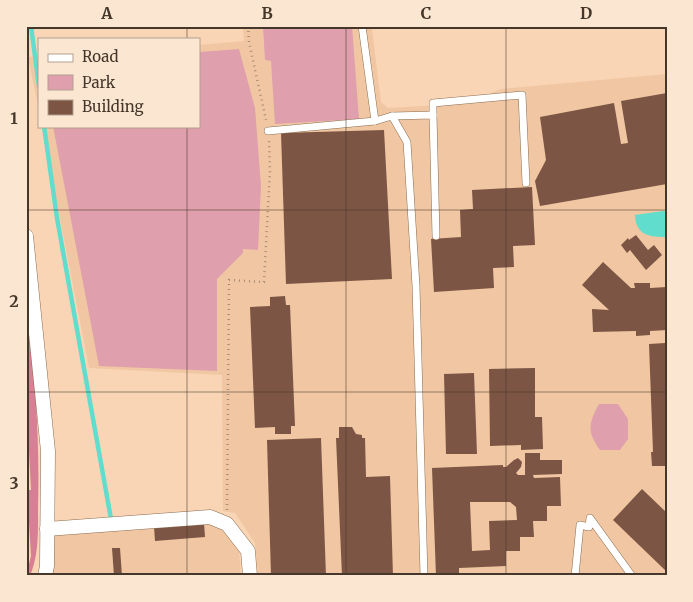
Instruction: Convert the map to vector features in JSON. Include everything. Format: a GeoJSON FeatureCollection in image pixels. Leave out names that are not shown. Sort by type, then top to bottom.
{"type":"FeatureCollection","features":[{"type":"Feature","properties":{"kind":"street"},"geometry":{"type":"LineString","coordinates":[[26,236],[29,294],[48,451],[47,566],[45,576]]}},
{"type":"Feature","properties":{"kind":"street"},"geometry":{"type":"LineString","coordinates":[[47,529],[210,517],[227,524],[248,551],[250,576]]}},
{"type":"Feature","properties":{"kind":"lane"},"geometry":{"type":"LineString","coordinates":[[362,26],[375,122]]}},
{"type":"Feature","properties":{"kind":"lane"},"geometry":{"type":"LineString","coordinates":[[436,236],[433,102],[522,95],[526,183]]}},
{"type":"Feature","properties":{"kind":"lane"},"geometry":{"type":"LineString","coordinates":[[268,131],[375,122],[392,116],[433,115]]}},
{"type":"Feature","properties":{"kind":"lane"},"geometry":{"type":"LineString","coordinates":[[392,116],[407,142],[416,286],[424,576]]}},
{"type":"Feature","properties":{"kind":"lane"},"geometry":{"type":"LineString","coordinates":[[575,576],[580,525],[589,527],[590,518],[632,576]]}},
{"type":"Feature","properties":{"kind":"path"},"geometry":{"type":"LineString","coordinates":[[227,524],[229,280],[264,282],[270,171],[268,131],[249,42],[248,26]]}},
{"type":"Feature","properties":{"kind":"shaded area"},"geometry":{"type":"Polygon","coordinates":[[[243,26],[383,26],[372,29],[381,102],[388,108],[439,105],[480,98],[501,89],[667,74],[667,576],[258,576],[255,543],[235,513],[223,511],[222,375],[89,368],[42,128],[200,128],[200,45],[244,41],[243,26]]]}},
{"type":"Feature","properties":{"kind":"shaded area"},"geometry":{"type":"Polygon","coordinates":[[[38,56],[38,105],[28,57],[38,56]]]}},
{"type":"Feature","properties":{"kind":"shaded area"},"geometry":{"type":"Polygon","coordinates":[[[29,314],[38,435],[38,526],[33,568],[30,576],[26,576],[31,556],[27,490],[31,490],[26,394],[26,315],[29,314]]]}},
{"type":"Feature","properties":{"kind":"shaded area"},"geometry":{"type":"Polygon","coordinates":[[[205,521],[219,525],[239,550],[241,576],[51,576],[54,564],[53,533],[205,521]]]}},
{"type":"Feature","properties":{"kind":"green space"},"geometry":{"type":"Polygon","coordinates":[[[263,26],[352,26],[359,119],[275,124],[271,61],[265,60],[263,26]]]}},
{"type":"Feature","properties":{"kind":"green space"},"geometry":{"type":"Polygon","coordinates":[[[239,49],[255,108],[261,186],[258,250],[243,249],[243,253],[217,279],[217,371],[99,366],[53,128],[200,128],[200,52],[239,49]]]}},
{"type":"Feature","properties":{"kind":"green space"},"geometry":{"type":"Polygon","coordinates":[[[599,404],[618,404],[628,419],[628,439],[620,450],[600,450],[593,438],[590,428],[599,404]]]}},
{"type":"Feature","properties":{"kind":"water"},"geometry":{"type":"Polygon","coordinates":[[[667,212],[667,237],[650,236],[641,231],[636,222],[635,215],[667,212]]]}},
{"type":"Feature","properties":{"kind":"building"},"geometry":{"type":"Polygon","coordinates":[[[667,93],[667,184],[540,206],[535,181],[546,160],[540,117],[614,103],[621,144],[628,143],[621,101],[667,93]]]}},
{"type":"Feature","properties":{"kind":"building"},"geometry":{"type":"Polygon","coordinates":[[[384,130],[392,279],[286,284],[281,133],[384,130]]]}},
{"type":"Feature","properties":{"kind":"building"},"geometry":{"type":"Polygon","coordinates":[[[532,187],[535,245],[513,246],[514,267],[493,268],[494,288],[434,292],[431,239],[461,237],[460,210],[473,209],[472,190],[532,187]]]}},
{"type":"Feature","properties":{"kind":"building"},"geometry":{"type":"Polygon","coordinates":[[[636,235],[648,250],[654,245],[662,255],[646,270],[630,250],[627,253],[621,245],[628,238],[629,240],[636,235]]]}},
{"type":"Feature","properties":{"kind":"building"},"geometry":{"type":"Polygon","coordinates":[[[603,262],[631,288],[635,288],[634,283],[650,283],[650,288],[667,287],[667,330],[650,331],[650,335],[636,336],[636,331],[593,332],[592,309],[609,310],[582,285],[603,262]]]}},
{"type":"Feature","properties":{"kind":"building"},"geometry":{"type":"Polygon","coordinates":[[[285,296],[286,305],[290,305],[295,426],[291,426],[291,434],[275,434],[275,427],[255,428],[250,307],[270,306],[270,297],[285,296]]]}},
{"type":"Feature","properties":{"kind":"building"},"geometry":{"type":"Polygon","coordinates":[[[665,343],[667,466],[652,466],[649,344],[665,343]]]}},
{"type":"Feature","properties":{"kind":"building"},"geometry":{"type":"Polygon","coordinates":[[[535,368],[535,417],[542,417],[543,449],[521,450],[521,445],[490,446],[489,369],[535,368]]]}},
{"type":"Feature","properties":{"kind":"building"},"geometry":{"type":"Polygon","coordinates":[[[474,373],[477,454],[446,454],[444,374],[474,373]]]}},
{"type":"Feature","properties":{"kind":"building"},"geometry":{"type":"Polygon","coordinates":[[[339,427],[352,427],[356,434],[362,435],[362,438],[365,438],[366,477],[390,476],[393,576],[342,576],[336,438],[339,438],[339,427]]]}},
{"type":"Feature","properties":{"kind":"building"},"geometry":{"type":"Polygon","coordinates":[[[321,438],[326,576],[271,576],[267,440],[321,438]]]}},
{"type":"Feature","properties":{"kind":"building"},"geometry":{"type":"Polygon","coordinates":[[[525,453],[540,453],[540,460],[562,460],[562,474],[533,475],[534,478],[560,477],[561,506],[547,506],[547,521],[533,521],[534,537],[520,537],[520,551],[506,551],[506,566],[459,568],[459,576],[436,576],[432,468],[503,465],[503,467],[506,467],[518,458],[522,462],[521,467],[516,473],[518,475],[525,475],[525,453]],[[470,502],[472,551],[490,550],[489,521],[517,520],[516,507],[510,502],[470,502]]]}},
{"type":"Feature","properties":{"kind":"building"},"geometry":{"type":"Polygon","coordinates":[[[642,489],[667,513],[667,572],[613,520],[642,489]]]}},
{"type":"Feature","properties":{"kind":"building"},"geometry":{"type":"Polygon","coordinates":[[[204,523],[205,537],[155,541],[154,527],[204,523]]]}},
{"type":"Feature","properties":{"kind":"building"},"geometry":{"type":"Polygon","coordinates":[[[112,548],[120,548],[122,576],[114,576],[112,548]]]}},
{"type":"Feature","properties":{"kind":"waterway"},"geometry":{"type":"LineString","coordinates":[[31,26],[38,78]]}},
{"type":"Feature","properties":{"kind":"waterway"},"geometry":{"type":"LineString","coordinates":[[44,128],[57,218],[111,519]]}}]}
